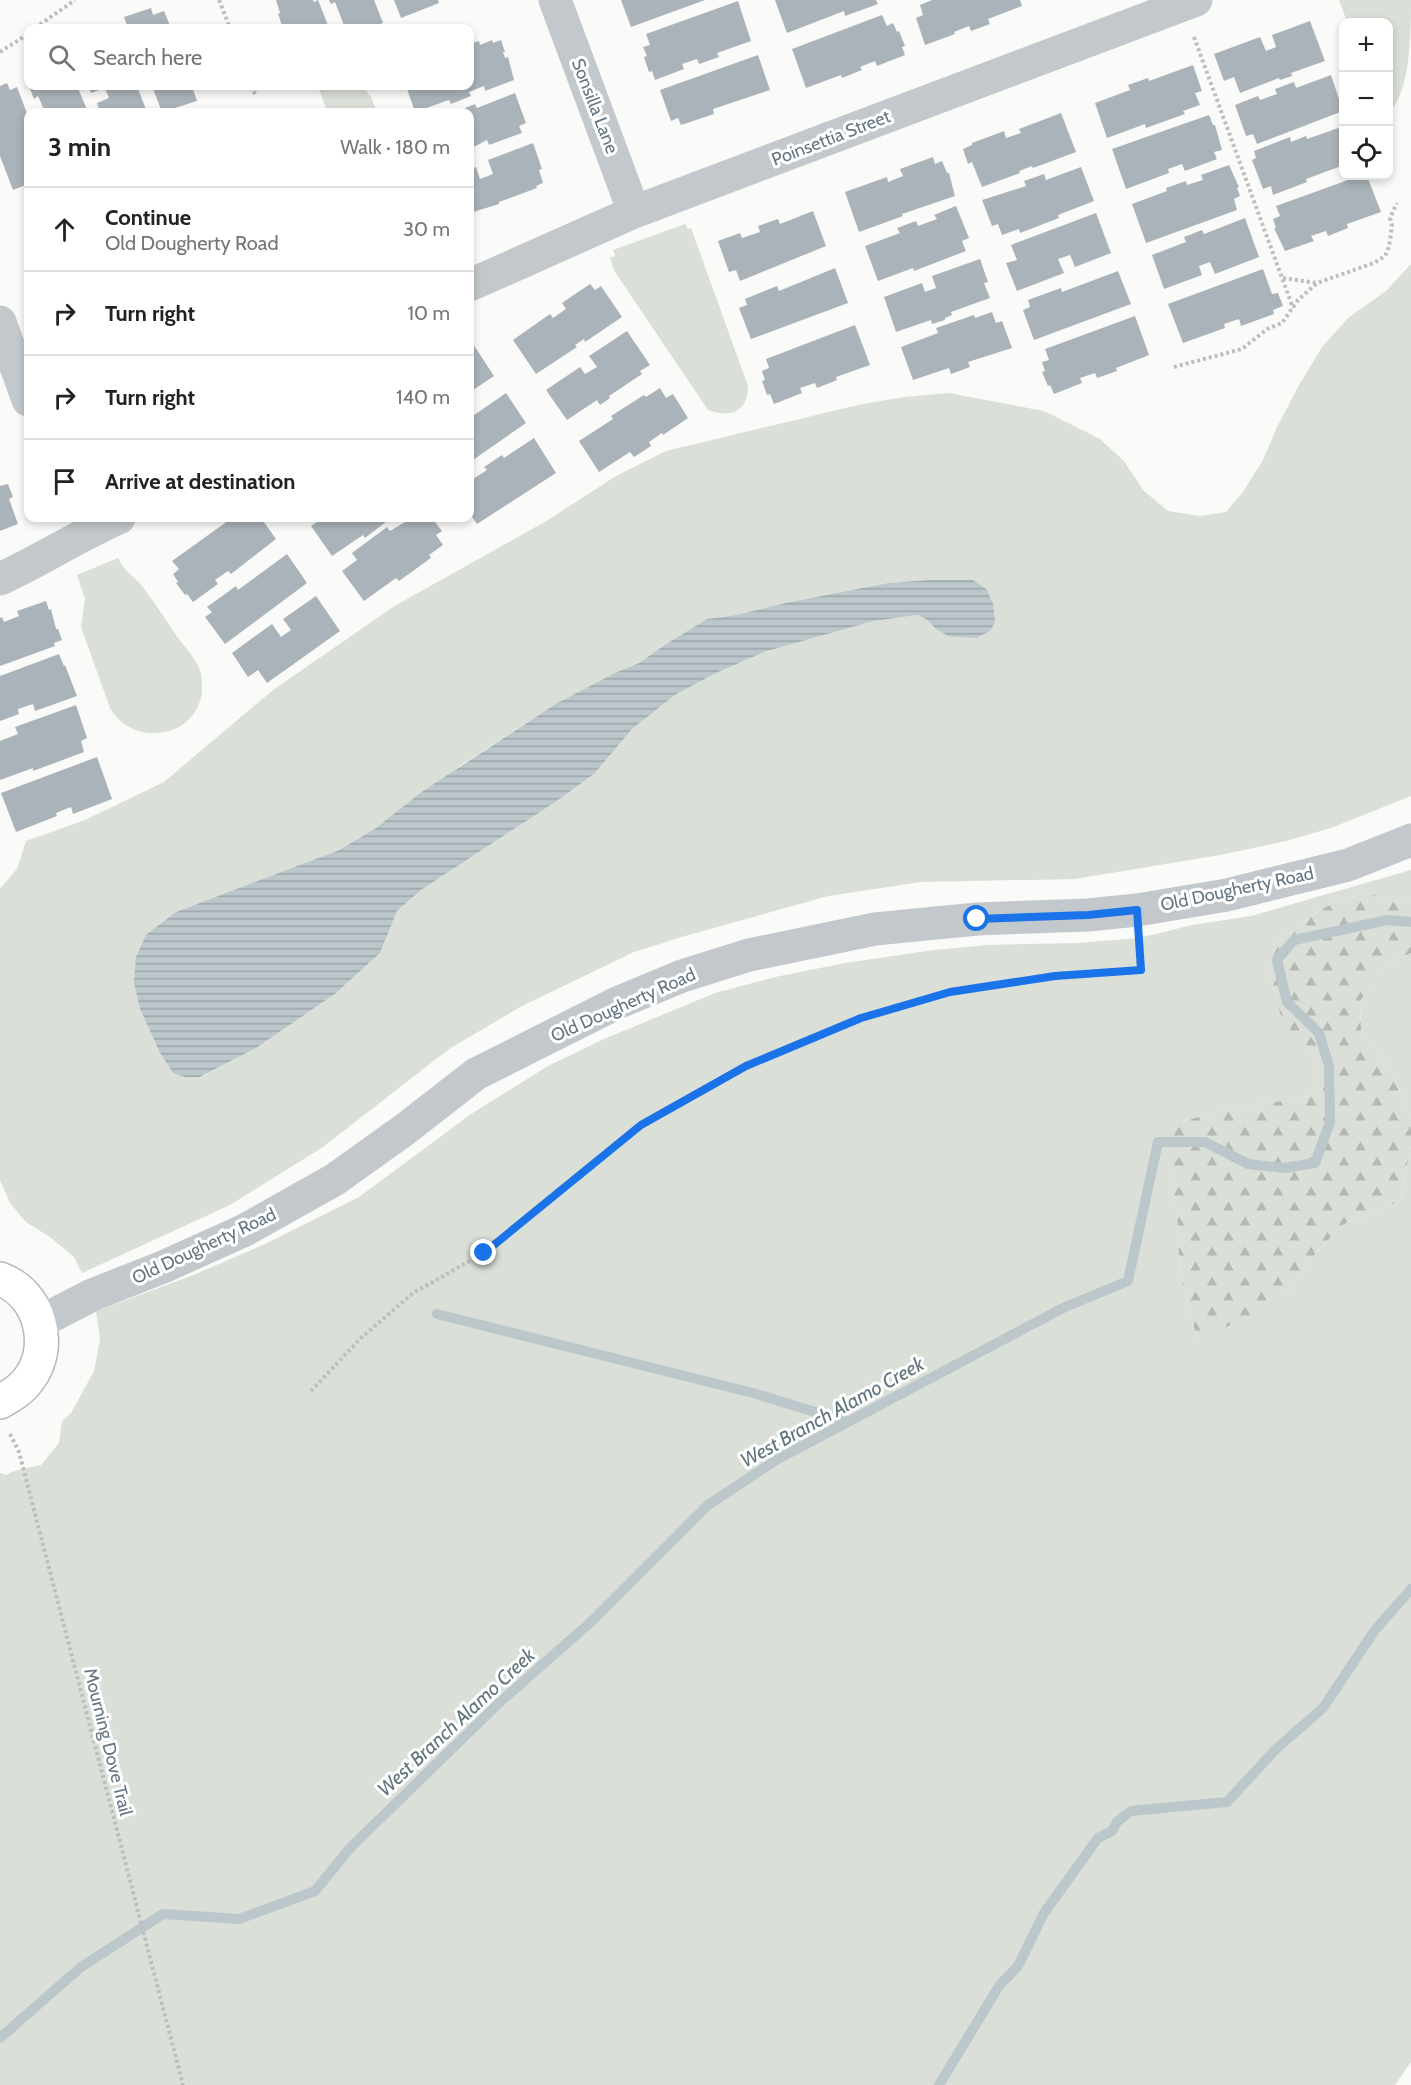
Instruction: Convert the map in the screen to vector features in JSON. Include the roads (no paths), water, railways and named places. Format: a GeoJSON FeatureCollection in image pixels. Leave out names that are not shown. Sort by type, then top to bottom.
{"type":"FeatureCollection","features":[{"type":"Feature","properties":{"kind":"street","name":"Sonsilla Lane"},"geometry":{"type":"LineString","coordinates":[[555,0],[634,212]]}},
{"type":"Feature","properties":{"kind":"street","name":"Poinsettia Street"},"geometry":{"type":"LineString","coordinates":[[474,283],[634,212],[1189,3]]}},
{"type":"Feature","properties":{"kind":"street"},"geometry":{"type":"LineString","coordinates":[[0,322],[24,389]]}},
{"type":"Feature","properties":{"kind":"street"},"geometry":{"type":"LineString","coordinates":[[0,579],[40,560],[75,527],[99,522]]}},
{"type":"Feature","properties":{"kind":"street","name":"Old Dougherty Road"},"geometry":{"type":"LineString","coordinates":[[40,1322],[92,1295],[164,1267],[245,1230],[334,1180],[476,1074],[617,1003],[682,976],[749,955],[875,930],[977,919],[1088,915],[1137,910],[1227,895],[1347,865],[1411,840]]}},
{"type":"Feature","properties":{"kind":"street"},"geometry":{"type":"LineString","coordinates":[[0,1279],[21,1292],[33,1305],[40,1322],[42,1341],[39,1362],[30,1379],[15,1394],[4,1415]]}},
{"type":"Feature","properties":{"kind":"waterway","name":"West Branch Alamo Creek"},"geometry":{"type":"LineString","coordinates":[[0,2038],[81,1967],[163,1914],[239,1919],[315,1891],[351,1847],[499,1703],[592,1621],[708,1505],[776,1460],[1065,1307],[1128,1281],[1158,1142],[1205,1142],[1248,1164],[1284,1168],[1315,1163],[1330,1122],[1329,1066],[1319,1033],[1287,1002],[1277,960],[1294,940],[1388,920],[1411,922]]}},
{"type":"Feature","properties":{"kind":"waterway"},"geometry":{"type":"LineString","coordinates":[[437,1314],[753,1393],[848,1422]]}},
{"type":"Feature","properties":{"kind":"waterway"},"geometry":{"type":"LineString","coordinates":[[939,2085],[999,1986],[1018,1966],[1044,1913],[1098,1838],[1112,1831],[1117,1822],[1131,1811],[1227,1802],[1276,1749],[1323,1708],[1375,1630],[1411,1589]]}}]}
